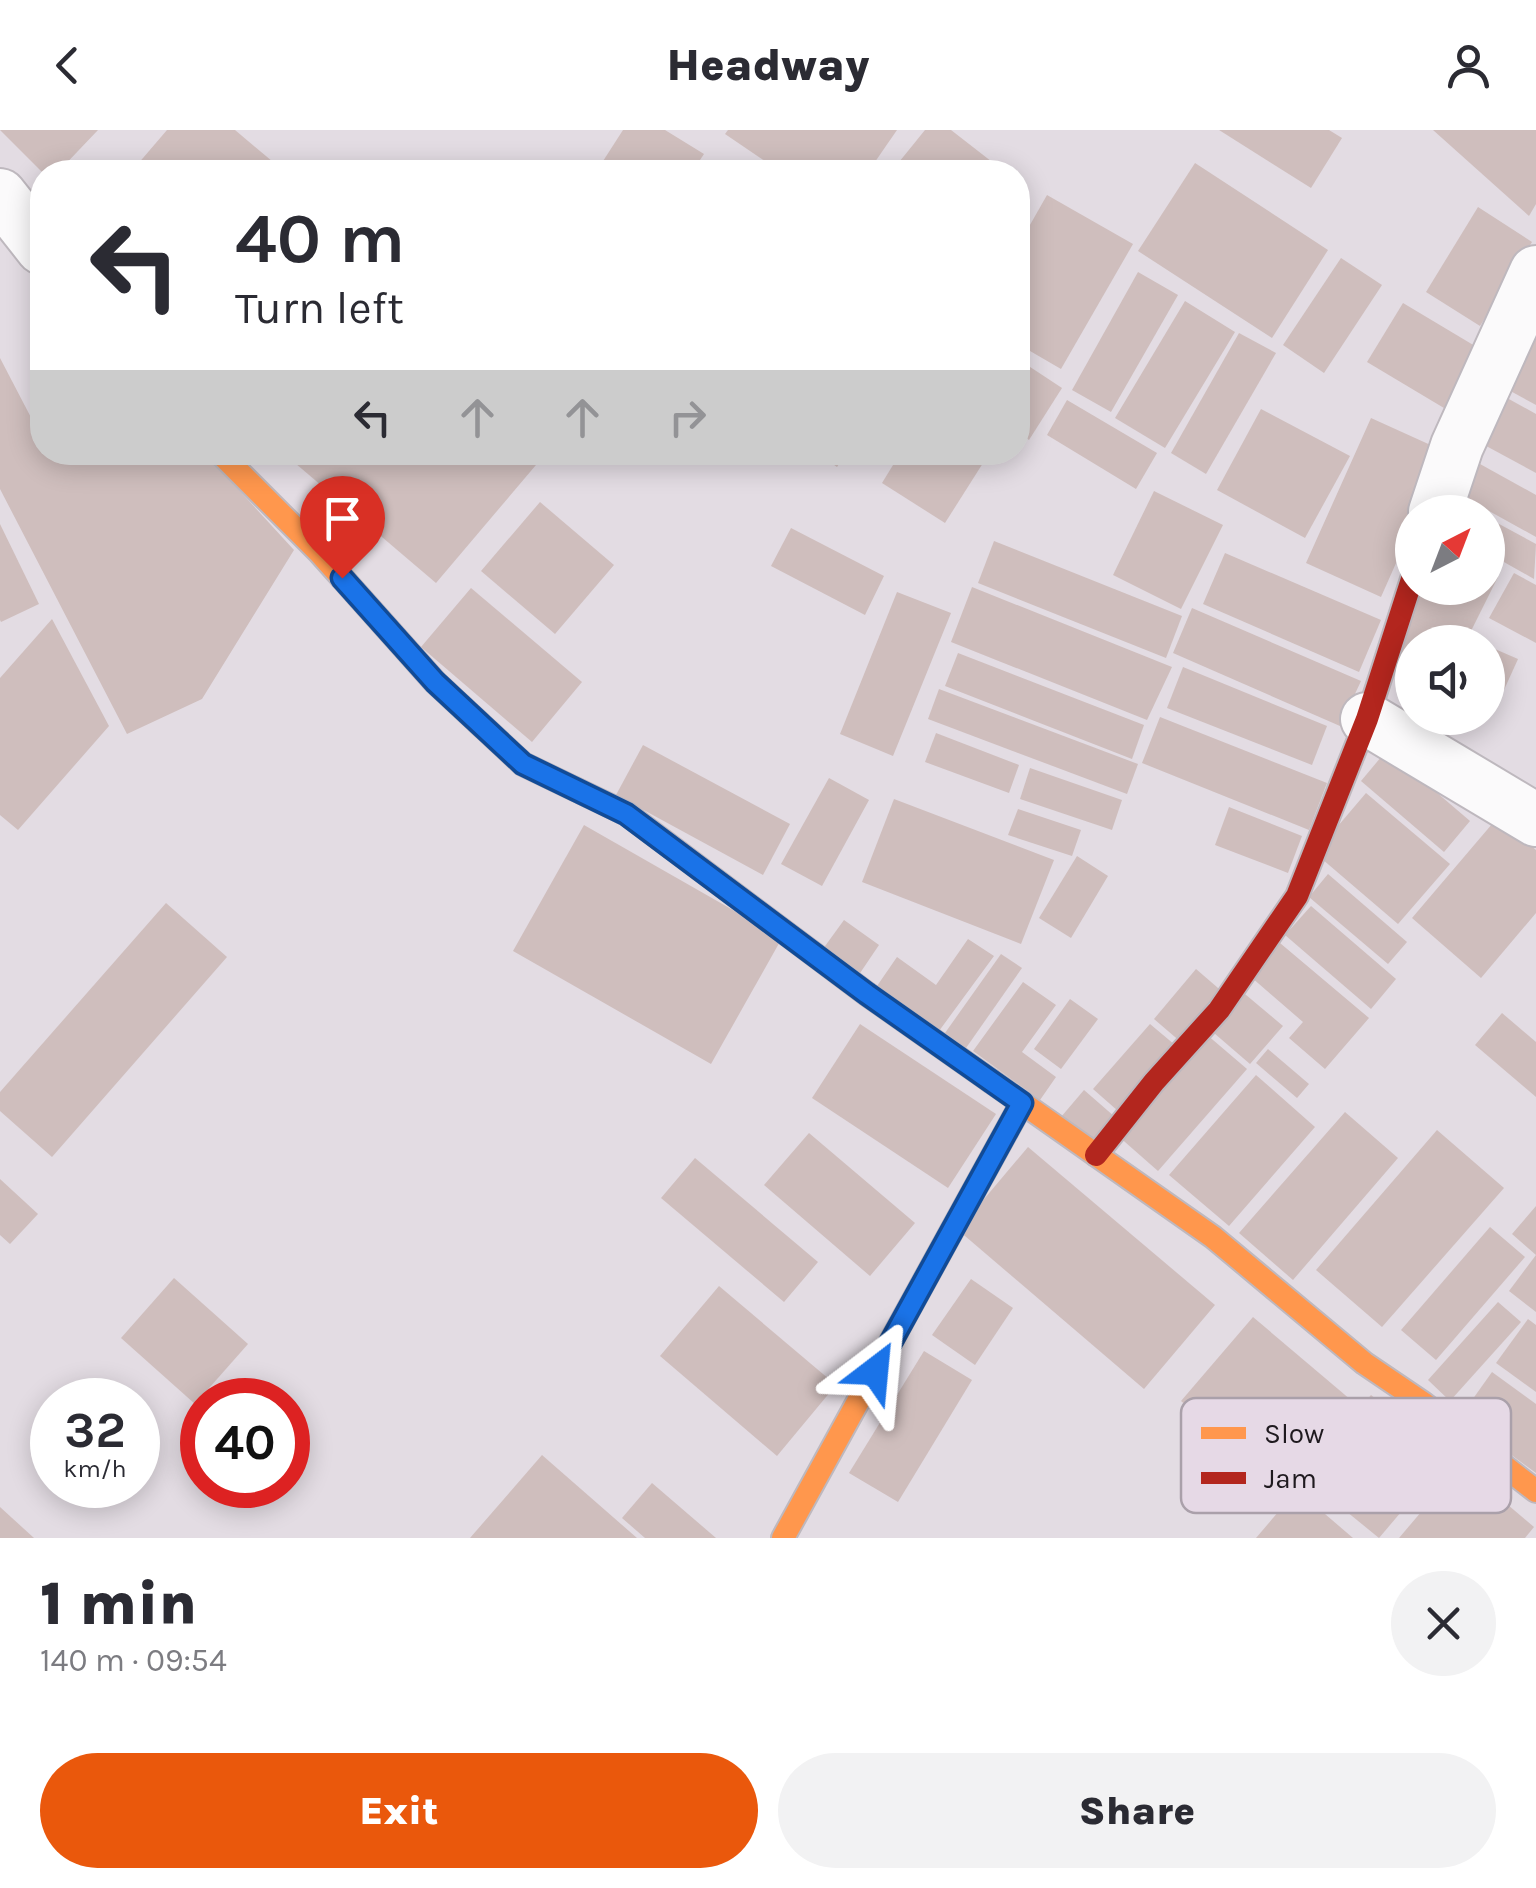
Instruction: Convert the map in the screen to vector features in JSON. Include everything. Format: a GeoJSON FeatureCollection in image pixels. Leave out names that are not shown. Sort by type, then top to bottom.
{"type":"FeatureCollection","features":[{"type":"Feature","properties":{"kind":"street"},"geometry":{"type":"LineString","coordinates":[[0,195],[30,233]]}},
{"type":"Feature","properties":{"kind":"street"},"geometry":{"type":"LineString","coordinates":[[1440,495],[1456,446],[1536,272]]}},
{"type":"Feature","properties":{"kind":"street"},"geometry":{"type":"LineString","coordinates":[[232,465],[319,552],[435,682],[523,764],[626,814],[867,994],[1213,1237],[1364,1363],[1416,1398]]}},
{"type":"Feature","properties":{"kind":"street"},"geometry":{"type":"LineString","coordinates":[[1096,1155],[1154,1082],[1220,1010],[1297,896],[1366,719],[1403,605]]}},
{"type":"Feature","properties":{"kind":"street"},"geometry":{"type":"LineString","coordinates":[[1366,719],[1536,820]]}},
{"type":"Feature","properties":{"kind":"street"},"geometry":{"type":"LineString","coordinates":[[783,1538],[1022,1103]]}},
{"type":"Feature","properties":{"kind":"street"},"geometry":{"type":"LineString","coordinates":[[1511,1472],[1536,1491]]}},
{"type":"Feature","properties":{"kind":"building"},"geometry":{"type":"Polygon","coordinates":[[[0,130],[98,130],[69,160],[30,160],[0,130]]]}},
{"type":"Feature","properties":{"kind":"building"},"geometry":{"type":"Polygon","coordinates":[[[167,130],[235,130],[271,160],[141,160],[167,130]]]}},
{"type":"Feature","properties":{"kind":"building"},"geometry":{"type":"Polygon","coordinates":[[[623,130],[665,130],[704,154],[700,160],[604,160],[623,130]]]}},
{"type":"Feature","properties":{"kind":"building"},"geometry":{"type":"Polygon","coordinates":[[[728,130],[897,130],[876,160],[763,160],[725,134],[728,130]]]}},
{"type":"Feature","properties":{"kind":"building"},"geometry":{"type":"Polygon","coordinates":[[[925,130],[951,130],[990,160],[901,160],[925,130]]]}},
{"type":"Feature","properties":{"kind":"building"},"geometry":{"type":"Polygon","coordinates":[[[1219,130],[1329,130],[1342,138],[1311,188],[1219,130]]]}},
{"type":"Feature","properties":{"kind":"building"},"geometry":{"type":"Polygon","coordinates":[[[1433,130],[1536,130],[1536,204],[1529,216],[1433,130]]]}},
{"type":"Feature","properties":{"kind":"building"},"geometry":{"type":"Polygon","coordinates":[[[1195,163],[1328,250],[1272,338],[1138,251],[1195,163]]]}},
{"type":"Feature","properties":{"kind":"building"},"geometry":{"type":"Polygon","coordinates":[[[1047,195],[1133,244],[1061,369],[1030,351],[1030,225],[1047,195]]]}},
{"type":"Feature","properties":{"kind":"building"},"geometry":{"type":"Polygon","coordinates":[[[1478,207],[1532,242],[1480,326],[1426,292],[1478,207]]]}},
{"type":"Feature","properties":{"kind":"building"},"geometry":{"type":"Polygon","coordinates":[[[1341,258],[1382,285],[1324,373],[1283,345],[1341,258]]]}},
{"type":"Feature","properties":{"kind":"building"},"geometry":{"type":"Polygon","coordinates":[[[1138,272],[1178,295],[1111,412],[1072,390],[1138,272]]]}},
{"type":"Feature","properties":{"kind":"building"},"geometry":{"type":"Polygon","coordinates":[[[1536,300],[1536,405],[1492,381],[1536,300]]]}},
{"type":"Feature","properties":{"kind":"building"},"geometry":{"type":"Polygon","coordinates":[[[1185,301],[1235,332],[1165,448],[1115,418],[1185,301]]]}},
{"type":"Feature","properties":{"kind":"building"},"geometry":{"type":"Polygon","coordinates":[[[1403,303],[1485,352],[1449,411],[1367,362],[1403,303]]]}},
{"type":"Feature","properties":{"kind":"building"},"geometry":{"type":"Polygon","coordinates":[[[1239,333],[1276,353],[1206,474],[1171,453],[1239,333]]]}},
{"type":"Feature","properties":{"kind":"building"},"geometry":{"type":"Polygon","coordinates":[[[0,358],[30,416],[30,465],[216,465],[294,550],[202,699],[127,734],[0,489],[0,358]]]}},
{"type":"Feature","properties":{"kind":"building"},"geometry":{"type":"Polygon","coordinates":[[[1030,367],[1062,388],[1030,438],[1030,367]]]}},
{"type":"Feature","properties":{"kind":"building"},"geometry":{"type":"Polygon","coordinates":[[[1489,388],[1536,414],[1536,473],[1464,434],[1489,388]]]}},
{"type":"Feature","properties":{"kind":"building"},"geometry":{"type":"Polygon","coordinates":[[[1067,400],[1157,453],[1136,489],[1047,435],[1067,400]]]}},
{"type":"Feature","properties":{"kind":"building"},"geometry":{"type":"Polygon","coordinates":[[[1261,409],[1350,456],[1305,538],[1217,490],[1261,409]]]}},
{"type":"Feature","properties":{"kind":"building"},"geometry":{"type":"Polygon","coordinates":[[[1371,418],[1446,452],[1422,495],[1395,495],[1395,565],[1381,597],[1306,563],[1371,418]]]}},
{"type":"Feature","properties":{"kind":"building"},"geometry":{"type":"Polygon","coordinates":[[[1480,464],[1536,495],[1536,537],[1505,520],[1505,495],[1463,495],[1480,464]]]}},
{"type":"Feature","properties":{"kind":"building"},"geometry":{"type":"Polygon","coordinates":[[[297,465],[536,465],[436,583],[297,465]]]}},
{"type":"Feature","properties":{"kind":"building"},"geometry":{"type":"Polygon","coordinates":[[[893,465],[982,465],[945,523],[882,483],[893,465]]]}},
{"type":"Feature","properties":{"kind":"building"},"geometry":{"type":"Polygon","coordinates":[[[1154,491],[1223,525],[1181,609],[1113,575],[1154,491]]]}},
{"type":"Feature","properties":{"kind":"building"},"geometry":{"type":"Polygon","coordinates":[[[540,502],[614,565],[555,634],[481,571],[540,502]]]}},
{"type":"Feature","properties":{"kind":"building"},"geometry":{"type":"Polygon","coordinates":[[[0,524],[39,604],[1,622],[0,620],[0,524]]]}},
{"type":"Feature","properties":{"kind":"building"},"geometry":{"type":"Polygon","coordinates":[[[1505,527],[1536,544],[1534,579],[1505,563],[1505,527]]]}},
{"type":"Feature","properties":{"kind":"building"},"geometry":{"type":"Polygon","coordinates":[[[791,528],[884,576],[865,615],[771,566],[791,528]]]}},
{"type":"Feature","properties":{"kind":"building"},"geometry":{"type":"Polygon","coordinates":[[[994,541],[1182,616],[1166,658],[978,583],[994,541]]]}},
{"type":"Feature","properties":{"kind":"building"},"geometry":{"type":"Polygon","coordinates":[[[1225,553],[1381,620],[1359,672],[1203,604],[1225,553]]]}},
{"type":"Feature","properties":{"kind":"building"},"geometry":{"type":"Polygon","coordinates":[[[1514,573],[1536,585],[1536,643],[1489,618],[1496,605],[1505,605],[1505,589],[1514,573]]]}},
{"type":"Feature","properties":{"kind":"building"},"geometry":{"type":"Polygon","coordinates":[[[972,587],[1172,667],[1147,720],[951,642],[972,587]]]}},
{"type":"Feature","properties":{"kind":"building"},"geometry":{"type":"Polygon","coordinates":[[[471,588],[582,682],[532,742],[421,647],[471,588]]]}},
{"type":"Feature","properties":{"kind":"building"},"geometry":{"type":"Polygon","coordinates":[[[897,592],[951,613],[893,756],[840,734],[897,592]]]}},
{"type":"Feature","properties":{"kind":"building"},"geometry":{"type":"Polygon","coordinates":[[[1412,605],[1484,605],[1474,625],[1405,625],[1412,605]]]}},
{"type":"Feature","properties":{"kind":"building"},"geometry":{"type":"Polygon","coordinates":[[[1192,608],[1361,681],[1340,726],[1173,653],[1192,608]]]}},
{"type":"Feature","properties":{"kind":"building"},"geometry":{"type":"Polygon","coordinates":[[[52,619],[109,726],[18,830],[0,815],[0,678],[52,619]]]}},
{"type":"Feature","properties":{"kind":"building"},"geometry":{"type":"Polygon","coordinates":[[[958,653],[1144,725],[1132,759],[945,686],[958,653]]]}},
{"type":"Feature","properties":{"kind":"building"},"geometry":{"type":"Polygon","coordinates":[[[1505,653],[1518,659],[1505,688],[1505,653]]]}},
{"type":"Feature","properties":{"kind":"building"},"geometry":{"type":"Polygon","coordinates":[[[1183,667],[1327,726],[1312,765],[1167,708],[1183,667]]]}},
{"type":"Feature","properties":{"kind":"building"},"geometry":{"type":"Polygon","coordinates":[[[939,689],[1138,764],[1127,794],[928,719],[939,689]]]}},
{"type":"Feature","properties":{"kind":"building"},"geometry":{"type":"Polygon","coordinates":[[[1160,717],[1327,783],[1309,830],[1142,763],[1160,717]]]}},
{"type":"Feature","properties":{"kind":"building"},"geometry":{"type":"Polygon","coordinates":[[[936,733],[1019,765],[1009,793],[925,762],[936,733]]]}},
{"type":"Feature","properties":{"kind":"building"},"geometry":{"type":"Polygon","coordinates":[[[643,745],[790,824],[763,875],[616,795],[643,745]]]}},
{"type":"Feature","properties":{"kind":"building"},"geometry":{"type":"Polygon","coordinates":[[[1387,750],[1470,821],[1444,852],[1361,781],[1387,750]]]}},
{"type":"Feature","properties":{"kind":"building"},"geometry":{"type":"Polygon","coordinates":[[[1030,768],[1122,800],[1112,830],[1020,799],[1030,768]]]}},
{"type":"Feature","properties":{"kind":"building"},"geometry":{"type":"Polygon","coordinates":[[[829,778],[869,800],[822,886],[781,864],[829,778]]]}},
{"type":"Feature","properties":{"kind":"building"},"geometry":{"type":"Polygon","coordinates":[[[1366,793],[1450,864],[1398,924],[1315,853],[1366,793]]]}},
{"type":"Feature","properties":{"kind":"building"},"geometry":{"type":"Polygon","coordinates":[[[894,799],[1054,860],[1021,944],[862,882],[894,799]]]}},
{"type":"Feature","properties":{"kind":"building"},"geometry":{"type":"Polygon","coordinates":[[[1229,807],[1302,836],[1288,873],[1215,845],[1229,807]]]}},
{"type":"Feature","properties":{"kind":"building"},"geometry":{"type":"Polygon","coordinates":[[[1018,809],[1081,830],[1072,856],[1008,835],[1018,809]]]}},
{"type":"Feature","properties":{"kind":"building"},"geometry":{"type":"Polygon","coordinates":[[[1498,817],[1536,850],[1536,913],[1481,978],[1412,918],[1498,817]]]}},
{"type":"Feature","properties":{"kind":"building"},"geometry":{"type":"Polygon","coordinates":[[[584,825],[782,938],[711,1064],[513,951],[584,825]]]}},
{"type":"Feature","properties":{"kind":"building"},"geometry":{"type":"Polygon","coordinates":[[[1077,856],[1108,876],[1071,938],[1039,918],[1077,856]]]}},
{"type":"Feature","properties":{"kind":"building"},"geometry":{"type":"Polygon","coordinates":[[[1328,874],[1407,942],[1388,964],[1309,897],[1328,874]]]}},
{"type":"Feature","properties":{"kind":"building"},"geometry":{"type":"Polygon","coordinates":[[[166,903],[227,957],[52,1157],[0,1111],[0,1092],[166,903]]]}},
{"type":"Feature","properties":{"kind":"building"},"geometry":{"type":"Polygon","coordinates":[[[1311,906],[1396,979],[1371,1009],[1285,935],[1311,906]]]}},
{"type":"Feature","properties":{"kind":"building"},"geometry":{"type":"Polygon","coordinates":[[[844,920],[879,945],[856,979],[820,953],[844,920]]]}},
{"type":"Feature","properties":{"kind":"building"},"geometry":{"type":"Polygon","coordinates":[[[968,939],[994,956],[939,1031],[877,986],[897,957],[936,985],[968,939]]]}},
{"type":"Feature","properties":{"kind":"building"},"geometry":{"type":"Polygon","coordinates":[[[1280,943],[1369,1018],[1325,1069],[1289,1038],[1303,1022],[1251,977],[1280,943]]]}},
{"type":"Feature","properties":{"kind":"building"},"geometry":{"type":"Polygon","coordinates":[[[1001,954],[1022,968],[966,1048],[945,1033],[1001,954]]]}},
{"type":"Feature","properties":{"kind":"building"},"geometry":{"type":"Polygon","coordinates":[[[1196,969],[1225,994],[1182,1043],[1154,1019],[1196,969]]]}},
{"type":"Feature","properties":{"kind":"building"},"geometry":{"type":"Polygon","coordinates":[[[1023,982],[1056,1005],[1022,1052],[1056,1077],[1040,1100],[973,1051],[1023,982]]]}},
{"type":"Feature","properties":{"kind":"building"},"geometry":{"type":"Polygon","coordinates":[[[1239,989],[1283,1026],[1250,1064],[1207,1027],[1239,989]]]}},
{"type":"Feature","properties":{"kind":"building"},"geometry":{"type":"Polygon","coordinates":[[[1070,999],[1098,1019],[1061,1069],[1034,1049],[1070,999]]]}},
{"type":"Feature","properties":{"kind":"building"},"geometry":{"type":"Polygon","coordinates":[[[1502,1013],[1536,1042],[1536,1097],[1475,1045],[1502,1013]]]}},
{"type":"Feature","properties":{"kind":"building"},"geometry":{"type":"Polygon","coordinates":[[[860,1024],[996,1114],[948,1188],[812,1098],[860,1024]]]}},
{"type":"Feature","properties":{"kind":"building"},"geometry":{"type":"Polygon","coordinates":[[[1150,1024],[1175,1045],[1118,1111],[1093,1089],[1150,1024]]]}},
{"type":"Feature","properties":{"kind":"building"},"geometry":{"type":"Polygon","coordinates":[[[1206,1034],[1247,1069],[1158,1171],[1117,1135],[1206,1034]]]}},
{"type":"Feature","properties":{"kind":"building"},"geometry":{"type":"Polygon","coordinates":[[[1268,1049],[1309,1084],[1297,1098],[1256,1063],[1268,1049]]]}},
{"type":"Feature","properties":{"kind":"building"},"geometry":{"type":"Polygon","coordinates":[[[1256,1075],[1315,1127],[1229,1226],[1169,1175],[1256,1075]]]}},
{"type":"Feature","properties":{"kind":"building"},"geometry":{"type":"Polygon","coordinates":[[[1084,1090],[1115,1117],[1092,1144],[1061,1117],[1084,1090]]]}},
{"type":"Feature","properties":{"kind":"building"},"geometry":{"type":"Polygon","coordinates":[[[1345,1112],[1398,1158],[1293,1280],[1239,1233],[1345,1112]]]}},
{"type":"Feature","properties":{"kind":"building"},"geometry":{"type":"Polygon","coordinates":[[[1437,1130],[1504,1188],[1382,1327],[1316,1270],[1437,1130]]]}},
{"type":"Feature","properties":{"kind":"building"},"geometry":{"type":"Polygon","coordinates":[[[809,1133],[915,1223],[870,1276],[764,1185],[809,1133]]]}},
{"type":"Feature","properties":{"kind":"building"},"geometry":{"type":"Polygon","coordinates":[[[1028,1147],[1215,1305],[1144,1389],[958,1230],[1028,1147]]]}},
{"type":"Feature","properties":{"kind":"building"},"geometry":{"type":"Polygon","coordinates":[[[695,1158],[818,1262],[784,1302],[661,1198],[695,1158]]]}},
{"type":"Feature","properties":{"kind":"building"},"geometry":{"type":"Polygon","coordinates":[[[0,1179],[38,1214],[10,1244],[0,1235],[0,1179]]]}},
{"type":"Feature","properties":{"kind":"building"},"geometry":{"type":"Polygon","coordinates":[[[1536,1206],[1536,1255],[1512,1234],[1536,1206]]]}},
{"type":"Feature","properties":{"kind":"building"},"geometry":{"type":"Polygon","coordinates":[[[1490,1227],[1525,1257],[1436,1360],[1401,1330],[1490,1227]]]}},
{"type":"Feature","properties":{"kind":"building"},"geometry":{"type":"Polygon","coordinates":[[[1536,1255],[1536,1312],[1509,1291],[1536,1255]]]}},
{"type":"Feature","properties":{"kind":"building"},"geometry":{"type":"Polygon","coordinates":[[[174,1278],[248,1344],[218,1378],[180,1378],[180,1391],[121,1338],[174,1278]]]}},
{"type":"Feature","properties":{"kind":"building"},"geometry":{"type":"Polygon","coordinates":[[[971,1279],[1013,1308],[975,1365],[932,1335],[971,1279]]]}},
{"type":"Feature","properties":{"kind":"building"},"geometry":{"type":"Polygon","coordinates":[[[719,1286],[836,1385],[777,1456],[660,1356],[719,1286]]]}},
{"type":"Feature","properties":{"kind":"building"},"geometry":{"type":"Polygon","coordinates":[[[1498,1302],[1521,1322],[1453,1398],[1447,1398],[1428,1380],[1498,1302]]]}},
{"type":"Feature","properties":{"kind":"building"},"geometry":{"type":"Polygon","coordinates":[[[1253,1317],[1349,1398],[1184,1398],[1253,1317]]]}},
{"type":"Feature","properties":{"kind":"building"},"geometry":{"type":"Polygon","coordinates":[[[1528,1319],[1536,1325],[1536,1392],[1496,1363],[1528,1319]]]}},
{"type":"Feature","properties":{"kind":"building"},"geometry":{"type":"Polygon","coordinates":[[[924,1351],[972,1380],[898,1502],[849,1473],[924,1351]]]}},
{"type":"Feature","properties":{"kind":"building"},"geometry":{"type":"Polygon","coordinates":[[[1492,1372],[1536,1404],[1536,1473],[1511,1455],[1511,1398],[1474,1398],[1492,1372]]]}},
{"type":"Feature","properties":{"kind":"building"},"geometry":{"type":"Polygon","coordinates":[[[542,1455],[637,1538],[470,1538],[542,1455]]]}},
{"type":"Feature","properties":{"kind":"building"},"geometry":{"type":"Polygon","coordinates":[[[652,1483],[716,1538],[645,1538],[622,1518],[652,1483]]]}},
{"type":"Feature","properties":{"kind":"building"},"geometry":{"type":"Polygon","coordinates":[[[0,1507],[34,1538],[0,1538],[0,1507]]]}},
{"type":"Feature","properties":{"kind":"building"},"geometry":{"type":"Polygon","coordinates":[[[1511,1507],[1534,1527],[1525,1538],[1399,1538],[1420,1513],[1511,1513],[1511,1507]]]}},
{"type":"Feature","properties":{"kind":"building"},"geometry":{"type":"Polygon","coordinates":[[[1277,1513],[1324,1513],[1353,1538],[1256,1538],[1277,1513]]]}},
{"type":"Feature","properties":{"kind":"building"},"geometry":{"type":"Polygon","coordinates":[[[1348,1513],[1400,1513],[1379,1538],[1348,1513]]]}},
{"type":"Feature","properties":{"kind":"traffic: slow"},"geometry":{"type":"LineString","coordinates":[[232,465],[319,552],[435,682],[479,723]]}},
{"type":"Feature","properties":{"kind":"traffic: slow"},"geometry":{"type":"LineString","coordinates":[[991,1081],[1213,1237],[1364,1363],[1416,1398]]}},
{"type":"Feature","properties":{"kind":"traffic: slow"},"geometry":{"type":"LineString","coordinates":[[783,1538],[1022,1103]]}},
{"type":"Feature","properties":{"kind":"traffic: slow"},"geometry":{"type":"LineString","coordinates":[[1511,1472],[1536,1491]]}},
{"type":"Feature","properties":{"kind":"traffic: jam"},"geometry":{"type":"LineString","coordinates":[[1096,1155],[1219,1010],[1297,896],[1367,719],[1404,605]]}},
{"type":"Feature","properties":{"kind":"traffic: jam"},"geometry":{"type":"LineString","coordinates":[[479,723],[523,764],[627,814],[867,994],[991,1081]]}},
{"type":"Feature","properties":{"kind":"route"},"geometry":{"type":"LineString","coordinates":[[342,578],[435,682],[523,764],[626,814],[867,994],[1022,1103],[875,1371]]}}]}
